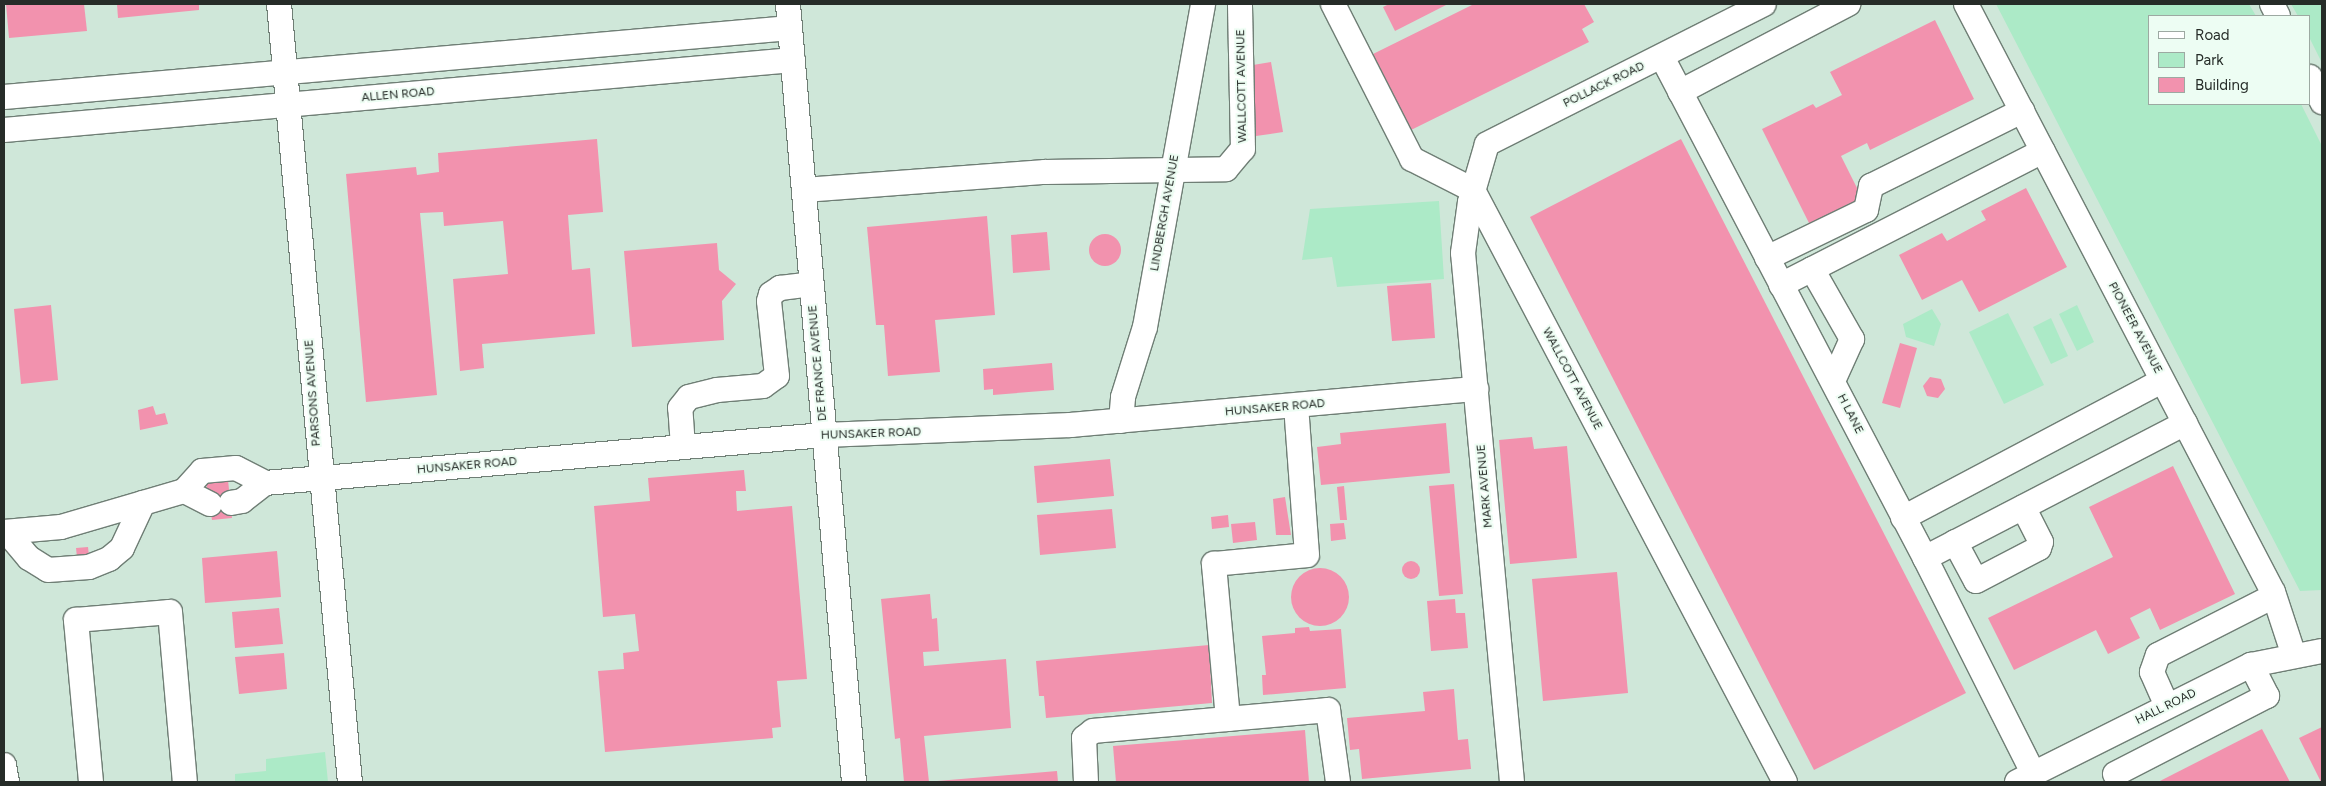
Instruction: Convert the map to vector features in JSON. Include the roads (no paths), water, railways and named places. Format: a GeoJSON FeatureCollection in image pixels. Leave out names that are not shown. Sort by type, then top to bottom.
{"type":"FeatureCollection","features":[{"type":"Feature","properties":{"kind":"street","name":"PARSONS AVENUE"},"geometry":{"type":"LineString","coordinates":[[279,4],[320,478],[350,782]]}},
{"type":"Feature","properties":{"kind":"street","name":"DE FRANCE AVENUE"},"geometry":{"type":"LineString","coordinates":[[788,4],[854,782]]}},
{"type":"Feature","properties":{"kind":"street","name":"LINDBERGH AVENUE"},"geometry":{"type":"LineString","coordinates":[[1121,421],[1123,397],[1145,327],[1203,4]]}},
{"type":"Feature","properties":{"kind":"street","name":"WALLCOTT AVENUE"},"geometry":{"type":"LineString","coordinates":[[1173,168],[1226,169],[1243,149],[1240,4]]}},
{"type":"Feature","properties":{"kind":"street"},"geometry":{"type":"LineString","coordinates":[[1333,4],[1412,159],[1473,190]]}},
{"type":"Feature","properties":{"kind":"street","name":"POLLACK ROAD"},"geometry":{"type":"LineString","coordinates":[[1473,190],[1487,144],[1764,4]]}},
{"type":"Feature","properties":{"kind":"street"},"geometry":{"type":"LineString","coordinates":[[1680,92],[1848,4]]}},
{"type":"Feature","properties":{"kind":"street","name":"PIONEER AVENUE"},"geometry":{"type":"LineString","coordinates":[[1966,4],[2274,596],[2294,656]]}},
{"type":"Feature","properties":{"kind":"street"},"geometry":{"type":"LineString","coordinates":[[4,97],[790,28]]}},
{"type":"Feature","properties":{"kind":"street","name":"H LANE"},"geometry":{"type":"LineString","coordinates":[[1662,57],[1925,558],[2025,778]]}},
{"type":"Feature","properties":{"kind":"street","name":"ALLEN ROAD"},"geometry":{"type":"LineString","coordinates":[[4,130],[793,60]]}},
{"type":"Feature","properties":{"kind":"street"},"geometry":{"type":"LineString","coordinates":[[2311,79],[2322,102]]}},
{"type":"Feature","properties":{"kind":"street"},"geometry":{"type":"LineString","coordinates":[[1767,258],[1866,210],[1871,186],[2022,111]]}},
{"type":"Feature","properties":{"kind":"street"},"geometry":{"type":"LineString","coordinates":[[1781,284],[2042,151]]}},
{"type":"Feature","properties":{"kind":"street"},"geometry":{"type":"LineString","coordinates":[[804,190],[1045,172],[1173,168]]}},
{"type":"Feature","properties":{"kind":"street","name":"WALLCOTT AVENUE"},"geometry":{"type":"LineString","coordinates":[[1473,190],[1779,782]]}},
{"type":"Feature","properties":{"kind":"street","name":"MARK AVENUE"},"geometry":{"type":"LineString","coordinates":[[1473,190],[1465,226],[1463,253],[1512,782]]}},
{"type":"Feature","properties":{"kind":"street"},"geometry":{"type":"LineString","coordinates":[[1799,242],[1815,267],[1852,340],[1832,381]]}},
{"type":"Feature","properties":{"kind":"street"},"geometry":{"type":"LineString","coordinates":[[683,447],[680,408],[689,398],[717,390],[763,386],[777,376],[769,301],[771,294],[780,288],[812,284]]}},
{"type":"Feature","properties":{"kind":"street"},"geometry":{"type":"LineString","coordinates":[[1904,518],[2162,381]]}},
{"type":"Feature","properties":{"kind":"street","name":"HUNSAKER ROAD"},"geometry":{"type":"LineString","coordinates":[[266,483],[824,435],[1121,421],[1476,390]]}},
{"type":"Feature","properties":{"kind":"street"},"geometry":{"type":"LineString","coordinates":[[1228,719],[1214,564],[1307,555],[1296,406]]}},
{"type":"Feature","properties":{"kind":"street"},"geometry":{"type":"LineString","coordinates":[[1925,558],[2185,423]]}},
{"type":"Feature","properties":{"kind":"street"},"geometry":{"type":"LineString","coordinates":[[5,532],[61,527],[184,491],[202,471],[236,468],[266,483],[242,501],[220,503],[184,491]]}},
{"type":"Feature","properties":{"kind":"street"},"geometry":{"type":"LineString","coordinates":[[5,532],[28,558],[48,570],[89,567],[109,559],[122,548],[142,503]]}},
{"type":"Feature","properties":{"kind":"street"},"geometry":{"type":"LineString","coordinates":[[1955,542],[1976,581],[2041,546],[2023,507]]}},
{"type":"Feature","properties":{"kind":"street"},"geometry":{"type":"LineString","coordinates":[[2167,706],[2152,672],[2158,655],[2274,596]]}},
{"type":"Feature","properties":{"kind":"street"},"geometry":{"type":"LineString","coordinates":[[91,782],[76,620],[170,612],[185,782]]}},
{"type":"Feature","properties":{"kind":"street","name":"HALL ROAD"},"geometry":{"type":"LineString","coordinates":[[2025,778],[2250,665],[2322,652]]}},
{"type":"Feature","properties":{"kind":"street"},"geometry":{"type":"LineString","coordinates":[[2114,774],[2267,696],[2250,665]]}},
{"type":"Feature","properties":{"kind":"street"},"geometry":{"type":"LineString","coordinates":[[1086,782],[1084,738],[1093,731],[1328,710],[1338,782]]}},
{"type":"Feature","properties":{"kind":"street"},"geometry":{"type":"LineString","coordinates":[[4,765],[7,782]]}}]}
